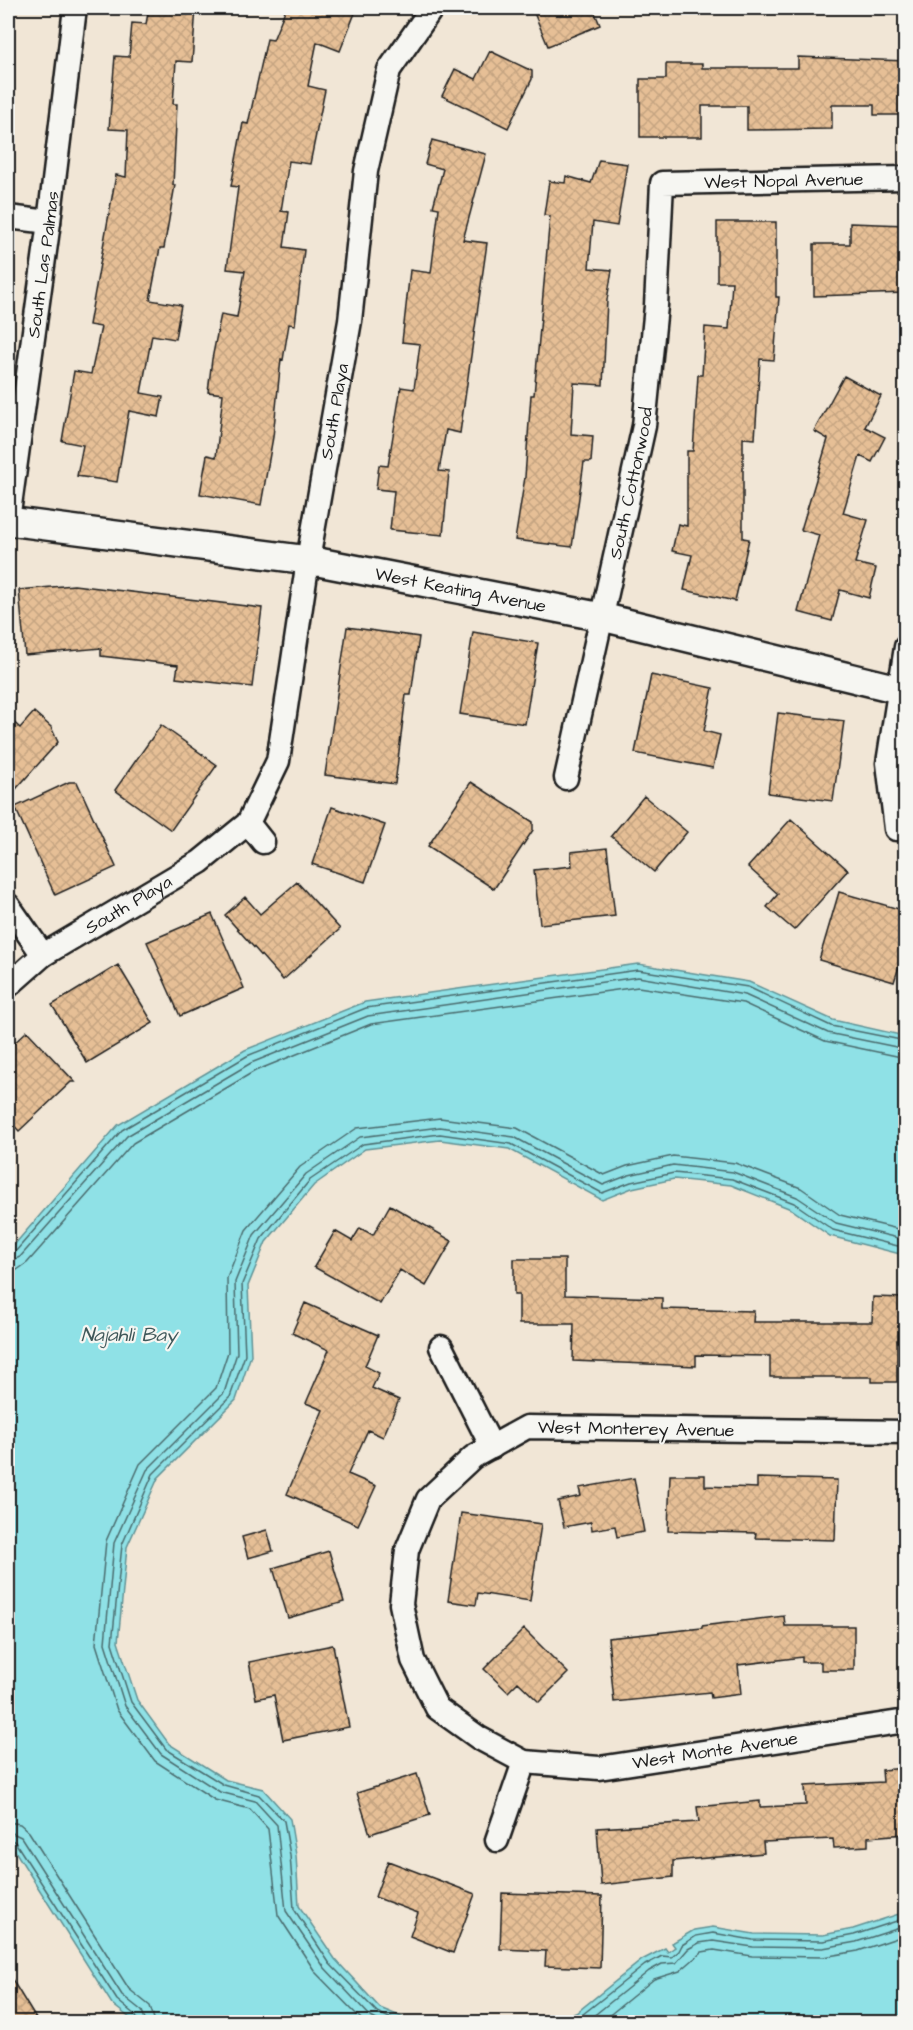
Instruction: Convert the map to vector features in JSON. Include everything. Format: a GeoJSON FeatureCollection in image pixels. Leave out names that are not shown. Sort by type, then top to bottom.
{"type":"FeatureCollection","features":[{"type":"Feature","properties":{"kind":"street","name":"South Las Palmas"},"geometry":{"type":"LineString","coordinates":[[8,521],[49,222],[75,8]]}},
{"type":"Feature","properties":{"kind":"street","name":"South Playa"},"geometry":{"type":"LineString","coordinates":[[8,986],[44,955],[200,862],[248,823],[278,760],[308,560],[350,321],[366,171],[389,70],[432,8]]}},
{"type":"Feature","properties":{"kind":"street","name":"West Nopal Avenue"},"geometry":{"type":"LineString","coordinates":[[662,183],[906,178]]}},
{"type":"Feature","properties":{"kind":"street","name":"South Cottonwood"},"geometry":{"type":"LineString","coordinates":[[566,778],[644,426],[656,306],[662,183]]}},
{"type":"Feature","properties":{"kind":"street"},"geometry":{"type":"LineString","coordinates":[[8,217],[49,222]]}},
{"type":"Feature","properties":{"kind":"street","name":"West Keating Avenue"},"geometry":{"type":"LineString","coordinates":[[8,521],[308,560],[602,617],[903,690]]}},
{"type":"Feature","properties":{"kind":"street"},"geometry":{"type":"LineString","coordinates":[[896,829],[888,764],[903,690],[906,647]]}},
{"type":"Feature","properties":{"kind":"street"},"geometry":{"type":"LineString","coordinates":[[248,823],[263,842]]}},
{"type":"Feature","properties":{"kind":"street"},"geometry":{"type":"LineString","coordinates":[[8,905],[44,955]]}},
{"type":"Feature","properties":{"kind":"street"},"geometry":{"type":"LineString","coordinates":[[441,1347],[492,1447]]}},
{"type":"Feature","properties":{"kind":"street","name":"West Monterey Avenue"},"geometry":{"type":"LineString","coordinates":[[401,1604],[407,1550],[428,1499],[473,1457],[527,1427],[906,1432]]}},
{"type":"Feature","properties":{"kind":"street","name":"West Monte Avenue"},"geometry":{"type":"LineString","coordinates":[[401,1604],[413,1660],[437,1708],[479,1738],[524,1762],[599,1768],[906,1721]]}},
{"type":"Feature","properties":{"kind":"street"},"geometry":{"type":"LineString","coordinates":[[497,1840],[524,1762]]}},
{"type":"Feature","properties":{"kind":"water","name":"Najahli Bay"},"geometry":{"type":"Polygon","coordinates":[[[638,964],[749,982],[833,1020],[905,1036],[905,1253],[900,1254],[830,1236],[791,1209],[731,1185],[674,1179],[632,1188],[602,1200],[509,1149],[440,1140],[365,1149],[314,1185],[266,1242],[248,1286],[251,1355],[236,1400],[158,1478],[127,1547],[118,1642],[137,1700],[169,1744],[226,1780],[263,1789],[290,1819],[296,1855],[299,1906],[335,1959],[380,2008],[414,2022],[135,2022],[112,2004],[8,1840],[8,1252],[118,1125],[245,1050],[365,1002],[638,964]]]}},
{"type":"Feature","properties":{"kind":"water"},"geometry":{"type":"Polygon","coordinates":[[[905,1912],[905,2022],[568,2022],[566,2016],[576,2013],[642,1960],[665,1948],[668,1952],[675,1947],[672,1943],[694,1930],[713,1927],[754,1934],[823,1935],[853,1929],[905,1912]]]}},
{"type":"Feature","properties":{"kind":"building"},"geometry":{"type":"Polygon","coordinates":[[[149,8],[196,8],[192,62],[176,61],[173,104],[177,104],[173,185],[175,185],[164,248],[160,248],[150,300],[181,305],[175,339],[152,335],[141,393],[163,397],[159,417],[129,411],[117,482],[77,476],[83,445],[62,441],[74,371],[91,374],[101,327],[89,325],[116,175],[126,177],[128,130],[109,129],[115,56],[129,57],[132,23],[146,24],[149,8]]]}},
{"type":"Feature","properties":{"kind":"building"},"geometry":{"type":"Polygon","coordinates":[[[286,8],[357,8],[340,51],[317,42],[308,86],[325,90],[310,164],[289,161],[281,211],[289,212],[284,247],[304,250],[295,325],[289,324],[283,360],[281,359],[273,437],[261,505],[200,494],[207,455],[216,457],[223,394],[208,392],[221,314],[237,317],[245,271],[227,269],[238,187],[231,186],[243,123],[248,124],[267,39],[273,40],[286,8]]]}},
{"type":"Feature","properties":{"kind":"building"},"geometry":{"type":"Polygon","coordinates":[[[532,8],[593,8],[600,25],[548,46],[532,8]]]}},
{"type":"Feature","properties":{"kind":"building"},"geometry":{"type":"Polygon","coordinates":[[[490,51],[532,71],[532,79],[508,128],[442,96],[455,69],[476,79],[490,51]]]}},
{"type":"Feature","properties":{"kind":"building"},"geometry":{"type":"Polygon","coordinates":[[[798,57],[906,61],[906,115],[874,115],[874,105],[832,105],[832,129],[747,130],[747,106],[702,106],[702,137],[640,137],[640,79],[666,79],[666,64],[702,64],[702,68],[798,68],[798,57]]]}},
{"type":"Feature","properties":{"kind":"building"},"geometry":{"type":"Polygon","coordinates":[[[432,140],[486,154],[463,240],[487,243],[460,433],[446,430],[439,471],[449,472],[443,535],[390,530],[394,491],[376,489],[379,465],[388,466],[401,387],[414,389],[420,344],[402,342],[410,270],[431,273],[439,208],[433,207],[443,169],[425,164],[432,140]]]}},
{"type":"Feature","properties":{"kind":"building"},"geometry":{"type":"Polygon","coordinates":[[[599,160],[627,164],[617,226],[593,222],[589,268],[612,270],[607,300],[603,385],[574,383],[571,434],[593,436],[591,462],[584,462],[572,547],[515,540],[525,477],[531,395],[534,395],[550,216],[544,215],[549,181],[565,183],[566,176],[591,183],[599,160]]]}},
{"type":"Feature","properties":{"kind":"building"},"geometry":{"type":"Polygon","coordinates":[[[717,222],[776,222],[776,297],[779,297],[774,360],[760,359],[755,439],[743,438],[743,538],[749,539],[735,601],[684,590],[692,555],[672,551],[678,524],[687,526],[687,451],[693,451],[698,375],[702,375],[705,327],[729,329],[732,282],[717,282],[717,222]]]}},
{"type":"Feature","properties":{"kind":"building"},"geometry":{"type":"Polygon","coordinates":[[[850,223],[906,225],[906,293],[814,296],[814,244],[850,244],[850,223]]]}},
{"type":"Feature","properties":{"kind":"building"},"geometry":{"type":"Polygon","coordinates":[[[844,376],[881,396],[865,427],[885,437],[872,462],[860,456],[843,513],[868,520],[855,563],[876,568],[869,598],[840,590],[832,621],[798,612],[819,535],[801,530],[828,439],[814,431],[844,376]]]}},
{"type":"Feature","properties":{"kind":"building"},"geometry":{"type":"Polygon","coordinates":[[[74,585],[262,608],[252,687],[176,678],[178,665],[101,656],[101,648],[25,655],[19,590],[74,585]]]}},
{"type":"Feature","properties":{"kind":"building"},"geometry":{"type":"Polygon","coordinates":[[[347,627],[419,637],[411,695],[406,695],[395,784],[325,775],[347,627]]]}},
{"type":"Feature","properties":{"kind":"building"},"geometry":{"type":"Polygon","coordinates":[[[473,632],[538,643],[525,724],[460,714],[473,632]]]}},
{"type":"Feature","properties":{"kind":"building"},"geometry":{"type":"Polygon","coordinates":[[[651,675],[713,688],[704,731],[720,735],[713,768],[635,753],[651,675]]]}},
{"type":"Feature","properties":{"kind":"building"},"geometry":{"type":"Polygon","coordinates":[[[34,712],[51,727],[58,742],[8,798],[8,717],[20,728],[34,712]]]}},
{"type":"Feature","properties":{"kind":"building"},"geometry":{"type":"Polygon","coordinates":[[[778,713],[844,721],[833,801],[768,793],[778,713]]]}},
{"type":"Feature","properties":{"kind":"building"},"geometry":{"type":"Polygon","coordinates":[[[161,725],[217,765],[171,830],[115,790],[161,725]]]}},
{"type":"Feature","properties":{"kind":"building"},"geometry":{"type":"Polygon","coordinates":[[[69,782],[77,782],[116,867],[55,895],[15,807],[69,782]]]}},
{"type":"Feature","properties":{"kind":"building"},"geometry":{"type":"Polygon","coordinates":[[[471,782],[533,822],[533,830],[494,889],[428,846],[471,782]]]}},
{"type":"Feature","properties":{"kind":"building"},"geometry":{"type":"Polygon","coordinates":[[[644,796],[687,832],[654,872],[611,836],[644,796]]]}},
{"type":"Feature","properties":{"kind":"building"},"geometry":{"type":"Polygon","coordinates":[[[332,807],[385,825],[365,882],[312,864],[332,807]]]}},
{"type":"Feature","properties":{"kind":"building"},"geometry":{"type":"Polygon","coordinates":[[[791,819],[848,870],[794,930],[767,907],[778,894],[748,867],[791,819]]]}},
{"type":"Feature","properties":{"kind":"building"},"geometry":{"type":"Polygon","coordinates":[[[607,848],[615,916],[540,924],[534,870],[572,866],[571,852],[607,848]]]}},
{"type":"Feature","properties":{"kind":"building"},"geometry":{"type":"Polygon","coordinates":[[[297,882],[340,929],[283,980],[225,915],[245,897],[260,914],[297,882]]]}},
{"type":"Feature","properties":{"kind":"building"},"geometry":{"type":"Polygon","coordinates":[[[839,892],[906,911],[906,945],[894,982],[819,960],[839,892]]]}},
{"type":"Feature","properties":{"kind":"building"},"geometry":{"type":"Polygon","coordinates":[[[212,914],[244,988],[180,1016],[147,942],[212,914]]]}},
{"type":"Feature","properties":{"kind":"building"},"geometry":{"type":"Polygon","coordinates":[[[118,965],[153,1023],[87,1063],[52,1005],[118,965]]]}},
{"type":"Feature","properties":{"kind":"building"},"geometry":{"type":"Polygon","coordinates":[[[27,1031],[75,1082],[71,1082],[19,1131],[8,1119],[8,1049],[27,1031]]]}},
{"type":"Feature","properties":{"kind":"building"},"geometry":{"type":"Polygon","coordinates":[[[390,1205],[452,1241],[426,1286],[400,1270],[380,1304],[314,1267],[335,1231],[352,1241],[360,1228],[373,1235],[390,1205]]]}},
{"type":"Feature","properties":{"kind":"building"},"geometry":{"type":"Polygon","coordinates":[[[514,1259],[565,1259],[565,1295],[662,1298],[662,1309],[754,1311],[753,1322],[872,1322],[873,1297],[906,1298],[906,1340],[897,1340],[897,1382],[872,1382],[872,1377],[770,1377],[770,1356],[696,1355],[696,1366],[573,1361],[574,1324],[519,1324],[519,1295],[514,1295],[514,1259]]]}},
{"type":"Feature","properties":{"kind":"building"},"geometry":{"type":"Polygon","coordinates":[[[305,1303],[378,1335],[365,1366],[379,1373],[372,1388],[399,1400],[383,1437],[368,1430],[348,1474],[376,1486],[358,1525],[287,1494],[323,1410],[306,1403],[329,1350],[292,1333],[305,1303]]]}},
{"type":"Feature","properties":{"kind":"building"},"geometry":{"type":"Polygon","coordinates":[[[670,1475],[705,1475],[705,1486],[757,1488],[757,1478],[837,1480],[835,1540],[755,1538],[756,1533],[668,1531],[670,1475]]]}},
{"type":"Feature","properties":{"kind":"building"},"geometry":{"type":"Polygon","coordinates":[[[634,1478],[644,1532],[617,1537],[615,1526],[592,1530],[591,1522],[564,1527],[558,1501],[581,1496],[579,1488],[634,1478]]]}},
{"type":"Feature","properties":{"kind":"building"},"geometry":{"type":"Polygon","coordinates":[[[461,1513],[541,1524],[530,1601],[478,1593],[476,1605],[448,1601],[461,1513]]]}},
{"type":"Feature","properties":{"kind":"building"},"geometry":{"type":"Polygon","coordinates":[[[267,1530],[273,1551],[248,1558],[242,1537],[267,1530]]]}},
{"type":"Feature","properties":{"kind":"building"},"geometry":{"type":"Polygon","coordinates":[[[329,1551],[344,1602],[288,1618],[273,1568],[329,1551]]]}},
{"type":"Feature","properties":{"kind":"building"},"geometry":{"type":"Polygon","coordinates":[[[784,1616],[785,1626],[854,1626],[854,1670],[821,1670],[821,1662],[802,1662],[802,1657],[738,1665],[741,1694],[711,1698],[710,1692],[614,1702],[608,1638],[784,1616]]]}},
{"type":"Feature","properties":{"kind":"building"},"geometry":{"type":"Polygon","coordinates":[[[524,1629],[568,1673],[539,1702],[518,1682],[508,1692],[484,1669],[524,1629]]]}},
{"type":"Feature","properties":{"kind":"building"},"geometry":{"type":"Polygon","coordinates":[[[333,1645],[349,1727],[283,1740],[274,1695],[256,1699],[249,1662],[333,1645]]]}},
{"type":"Feature","properties":{"kind":"building"},"geometry":{"type":"Polygon","coordinates":[[[906,1768],[906,1834],[868,1837],[868,1846],[834,1848],[833,1839],[763,1842],[764,1853],[673,1861],[673,1877],[601,1885],[597,1828],[699,1822],[697,1807],[760,1801],[760,1807],[806,1805],[805,1786],[883,1782],[882,1770],[906,1768]]]}},
{"type":"Feature","properties":{"kind":"building"},"geometry":{"type":"Polygon","coordinates":[[[417,1774],[430,1815],[370,1834],[357,1793],[417,1774]]]}},
{"type":"Feature","properties":{"kind":"building"},"geometry":{"type":"Polygon","coordinates":[[[388,1861],[475,1894],[453,1953],[410,1936],[418,1913],[375,1897],[388,1861]]]}},
{"type":"Feature","properties":{"kind":"building"},"geometry":{"type":"Polygon","coordinates":[[[502,1893],[602,1896],[600,1968],[545,1966],[546,1951],[500,1949],[502,1893]]]}},
{"type":"Feature","properties":{"kind":"building"},"geometry":{"type":"Polygon","coordinates":[[[8,1973],[38,2022],[8,2022],[8,1973]]]}}]}
